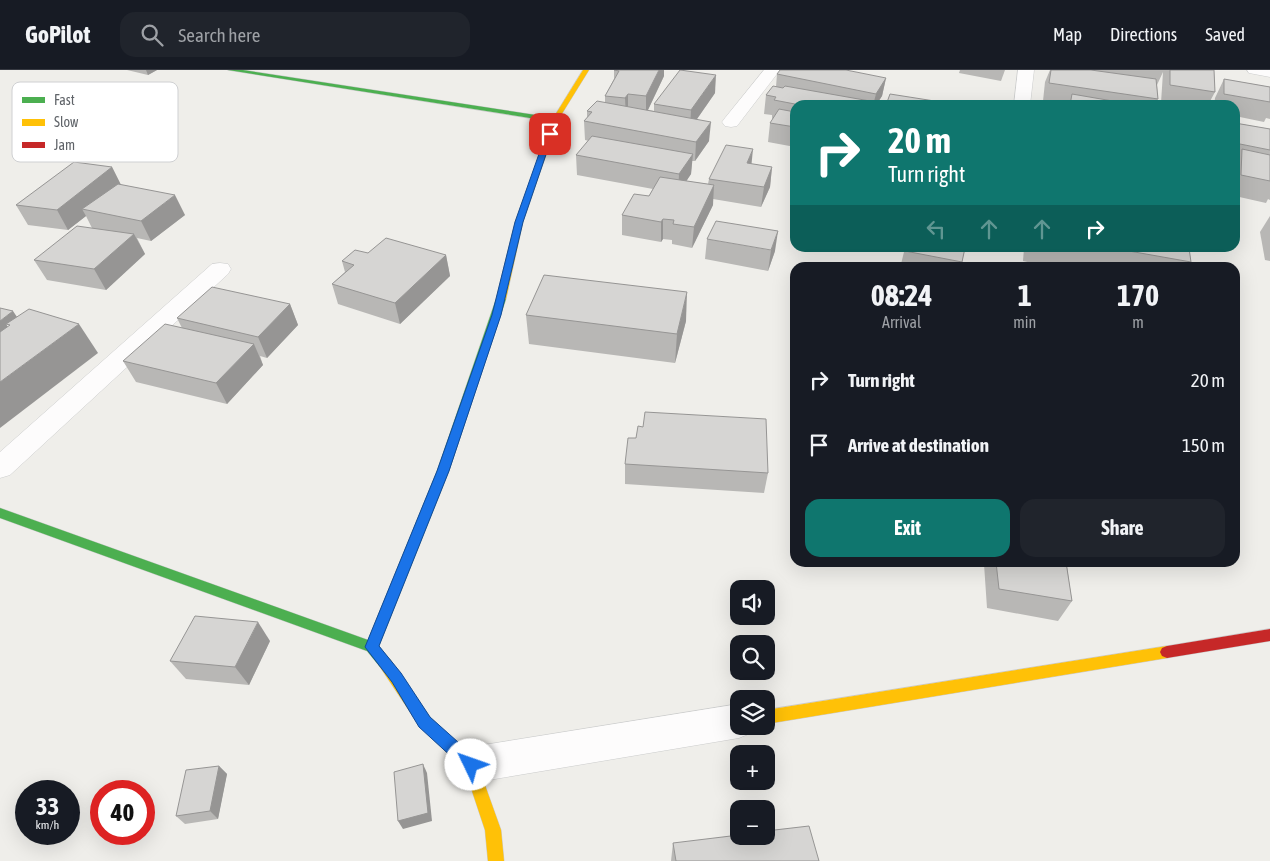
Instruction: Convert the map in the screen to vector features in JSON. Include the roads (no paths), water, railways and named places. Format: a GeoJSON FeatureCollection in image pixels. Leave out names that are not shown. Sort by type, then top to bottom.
{"type":"FeatureCollection","features":[{"type":"Feature","properties":{"kind":"street"},"geometry":{"type":"LineString","coordinates":[[231,70],[555,120]]}},
{"type":"Feature","properties":{"kind":"street"},"geometry":{"type":"LineString","coordinates":[[372,647],[446,462],[497,315],[519,222],[555,120],[586,70]]}},
{"type":"Feature","properties":{"kind":"street"},"geometry":{"type":"LineString","coordinates":[[731,122],[772,70]]}},
{"type":"Feature","properties":{"kind":"street"},"geometry":{"type":"LineString","coordinates":[[1023,100],[1026,70]]}},
{"type":"Feature","properties":{"kind":"street"},"geometry":{"type":"LineString","coordinates":[[1255,70],[1270,72]]}},
{"type":"Feature","properties":{"kind":"street"},"geometry":{"type":"LineString","coordinates":[[0,468],[220,269]]}},
{"type":"Feature","properties":{"kind":"street"},"geometry":{"type":"LineString","coordinates":[[0,514],[372,647],[396,677],[425,722],[471,765],[493,830],[496,861]]}},
{"type":"Feature","properties":{"kind":"street"},"geometry":{"type":"LineString","coordinates":[[775,716],[1270,635]]}},
{"type":"Feature","properties":{"kind":"street"},"geometry":{"type":"LineString","coordinates":[[471,765],[730,722]]}}]}
